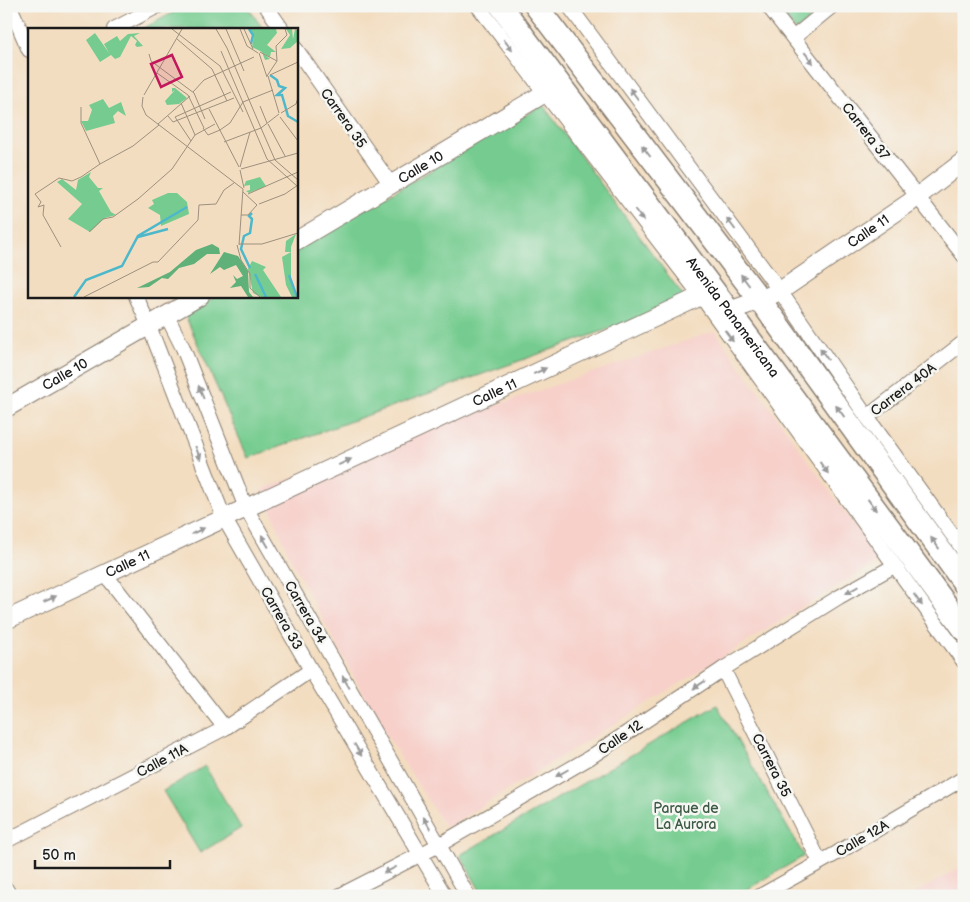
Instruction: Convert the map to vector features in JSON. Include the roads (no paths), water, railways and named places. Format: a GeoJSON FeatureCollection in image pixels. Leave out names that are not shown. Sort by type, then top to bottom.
{"type":"FeatureCollection","features":[{"type":"Feature","properties":{"kind":"main road","name":"Avenida Panamericana"},"geometry":{"type":"LineString","coordinates":[[501,6],[964,629]]}},
{"type":"Feature","properties":{"kind":"main road"},"geometry":{"type":"LineString","coordinates":[[536,6],[770,296],[964,583]]}},
{"type":"Feature","properties":{"kind":"street"},"geometry":{"type":"LineString","coordinates":[[10,6],[28,48]]}},
{"type":"Feature","properties":{"kind":"street"},"geometry":{"type":"LineString","coordinates":[[116,28],[158,6]]}},
{"type":"Feature","properties":{"kind":"street"},"geometry":{"type":"LineString","coordinates":[[266,6],[281,28]]}},
{"type":"Feature","properties":{"kind":"street"},"geometry":{"type":"LineString","coordinates":[[478,6],[701,296],[964,662]]}},
{"type":"Feature","properties":{"kind":"street"},"geometry":{"type":"LineString","coordinates":[[569,6],[770,296],[867,417],[964,551]]}},
{"type":"Feature","properties":{"kind":"street","name":"Carrera 37"},"geometry":{"type":"LineString","coordinates":[[768,6],[964,256]]}},
{"type":"Feature","properties":{"kind":"street"},"geometry":{"type":"LineString","coordinates":[[793,38],[832,6]]}},
{"type":"Feature","properties":{"kind":"street","name":"Carrera 35"},"geometry":{"type":"LineString","coordinates":[[298,53],[392,186]]}},
{"type":"Feature","properties":{"kind":"street","name":"Calle 10"},"geometry":{"type":"LineString","coordinates":[[298,240],[545,94]]}},
{"type":"Feature","properties":{"kind":"street","name":"Calle 11"},"geometry":{"type":"LineString","coordinates":[[729,311],[770,296],[917,197],[964,161]]}},
{"type":"Feature","properties":{"kind":"street"},"geometry":{"type":"LineString","coordinates":[[701,296],[729,311]]}},
{"type":"Feature","properties":{"kind":"street","name":"Calle 11"},"geometry":{"type":"LineString","coordinates":[[6,620],[701,296]]}},
{"type":"Feature","properties":{"kind":"street"},"geometry":{"type":"LineString","coordinates":[[137,298],[149,326]]}},
{"type":"Feature","properties":{"kind":"street","name":"Calle 10"},"geometry":{"type":"LineString","coordinates":[[6,408],[197,298]]}},
{"type":"Feature","properties":{"kind":"street","name":"Carrera 34"},"geometry":{"type":"LineString","coordinates":[[167,316],[183,348],[246,508],[468,896]]}},
{"type":"Feature","properties":{"kind":"street","name":"Carrera 33"},"geometry":{"type":"LineString","coordinates":[[149,326],[224,518],[311,670],[445,896]]}},
{"type":"Feature","properties":{"kind":"street","name":"Carrera 40A"},"geometry":{"type":"LineString","coordinates":[[867,417],[964,342]]}},
{"type":"Feature","properties":{"kind":"street","name":"Calle 12"},"geometry":{"type":"LineString","coordinates":[[339,896],[421,855],[589,758],[723,669],[839,597],[894,566]]}},
{"type":"Feature","properties":{"kind":"street"},"geometry":{"type":"LineString","coordinates":[[105,574],[225,728]]}},
{"type":"Feature","properties":{"kind":"street","name":"Carrera 35"},"geometry":{"type":"LineString","coordinates":[[723,669],[820,862]]}},
{"type":"Feature","properties":{"kind":"street","name":"Calle 11A"},"geometry":{"type":"LineString","coordinates":[[6,841],[225,728],[311,670]]}},
{"type":"Feature","properties":{"kind":"street","name":"Calle 12A"},"geometry":{"type":"LineString","coordinates":[[760,896],[964,778]]}},
{"type":"Feature","properties":{"kind":"street"},"geometry":{"type":"LineString","coordinates":[[6,888],[10,896]]}},
{"type":"Feature","properties":{"kind":"park label","name":"Parque de La Aurora"},"geometry":{"type":"Point","coordinates":[686,816]}}]}
